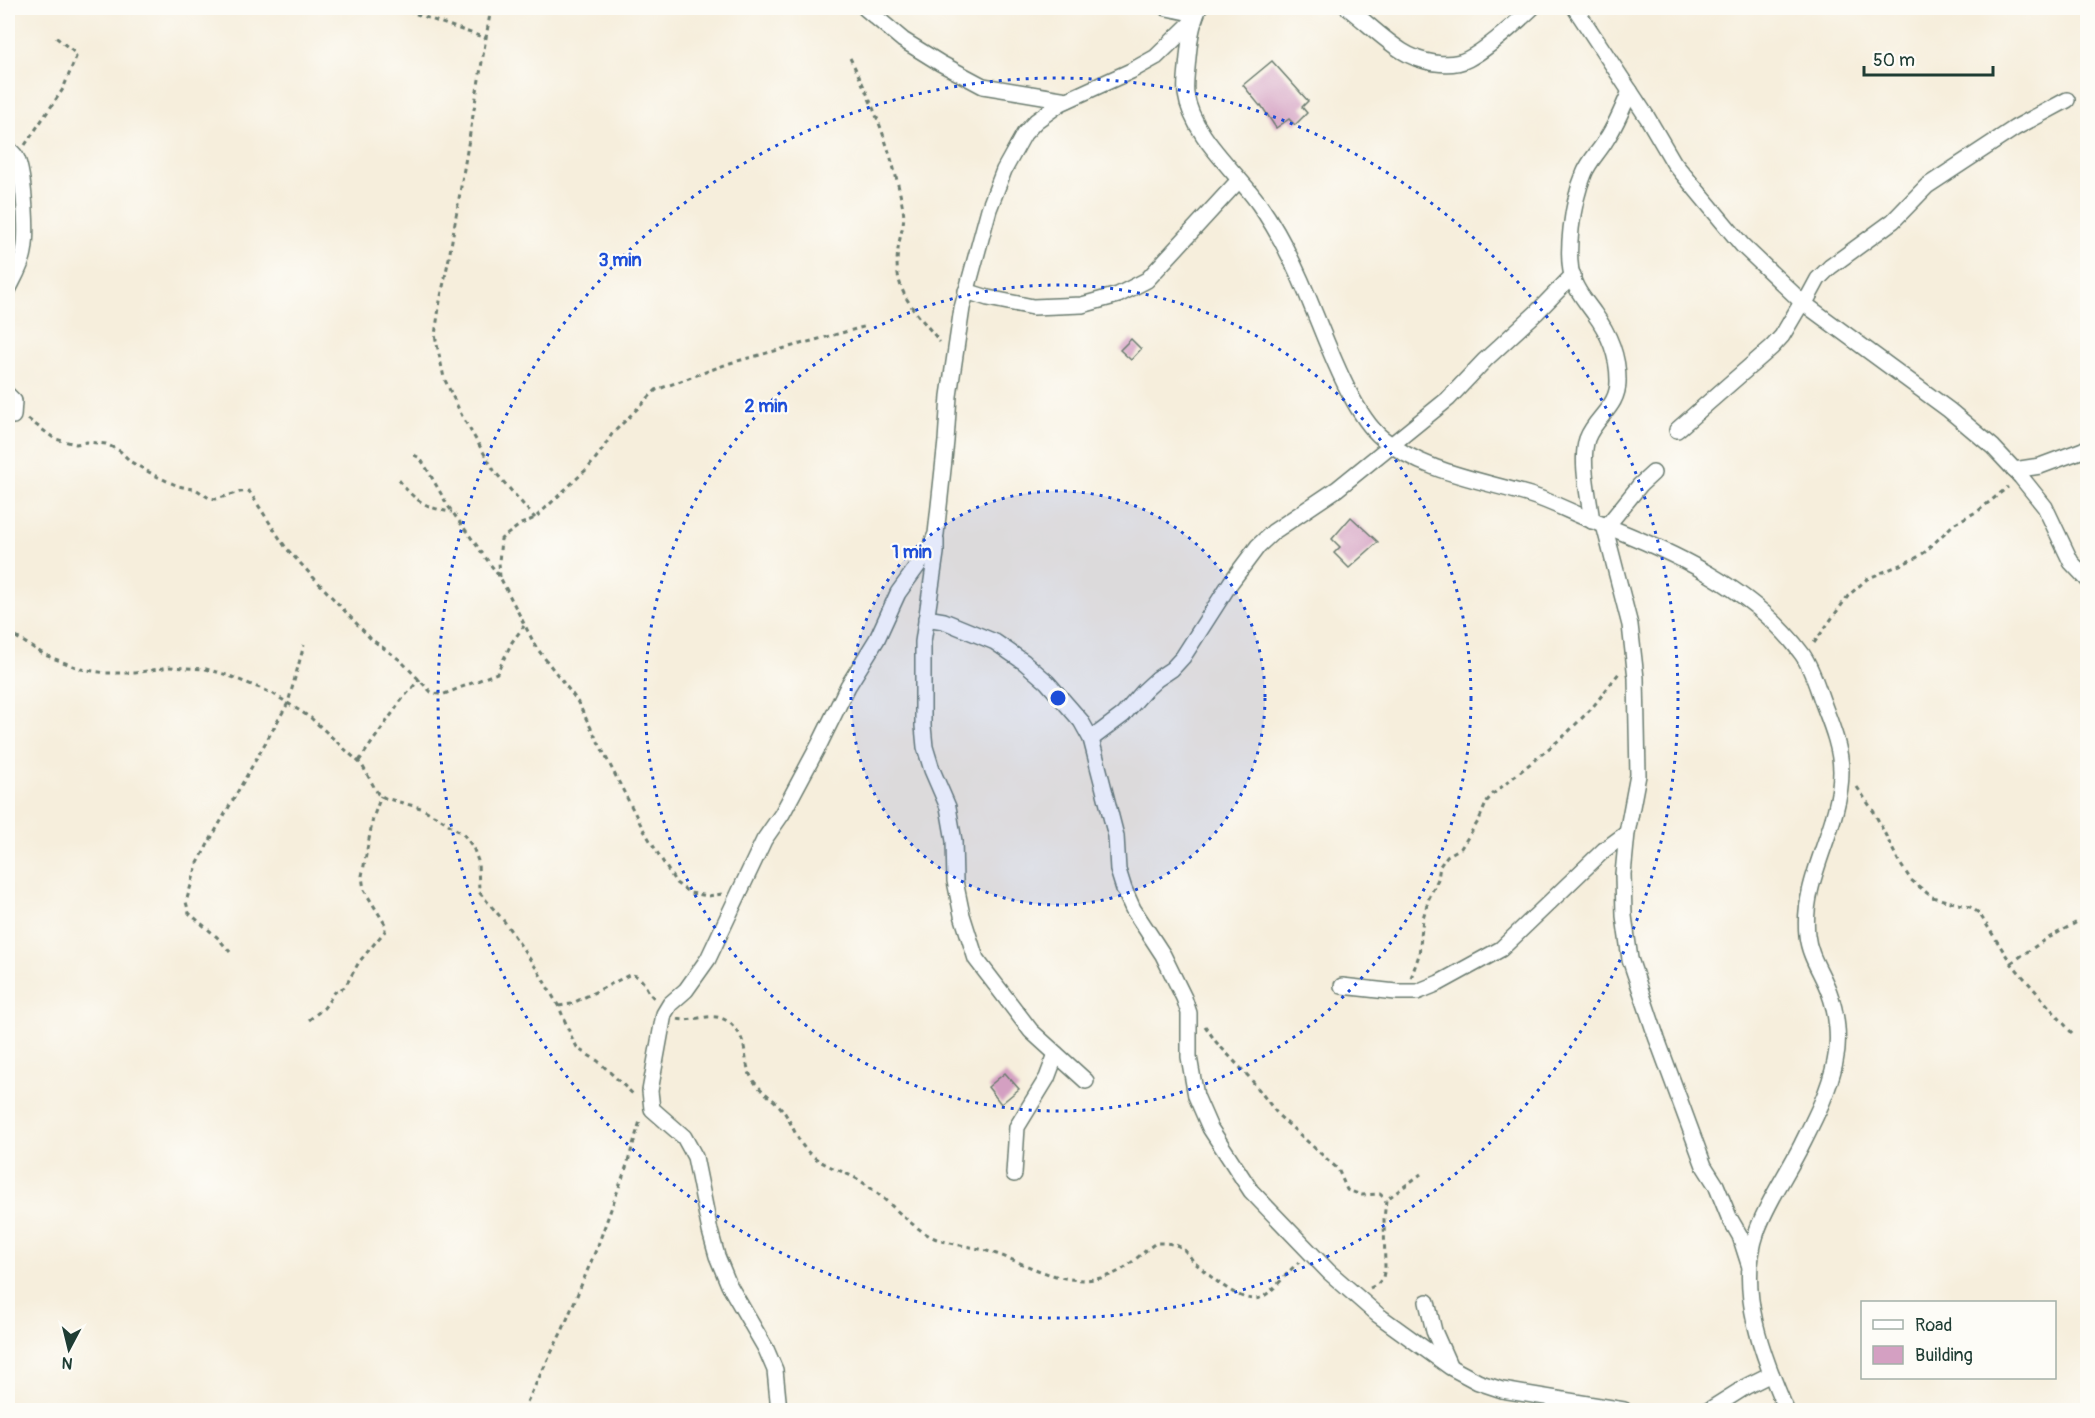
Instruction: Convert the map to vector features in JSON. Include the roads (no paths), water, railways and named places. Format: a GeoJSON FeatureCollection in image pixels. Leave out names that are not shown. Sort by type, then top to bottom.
{"type":"FeatureCollection","features":[{"type":"Feature","properties":{"kind":"street"},"geometry":{"type":"LineString","coordinates":[[865,8],[903,40],[983,86],[1067,100]]}},
{"type":"Feature","properties":{"kind":"street"},"geometry":{"type":"LineString","coordinates":[[1167,8],[1197,14]]}},
{"type":"Feature","properties":{"kind":"street"},"geometry":{"type":"LineString","coordinates":[[1348,8],[1401,51],[1415,58],[1443,64],[1467,60],[1532,8]]}},
{"type":"Feature","properties":{"kind":"street"},"geometry":{"type":"LineString","coordinates":[[1575,8],[1674,163],[1742,245],[1803,302],[1949,410],[1993,447],[2018,473],[2045,507],[2072,562],[2088,580]]}},
{"type":"Feature","properties":{"kind":"street"},"geometry":{"type":"LineString","coordinates":[[1086,1081],[1032,1031],[976,959],[962,915],[955,881],[954,841],[948,807],[925,747],[923,642],[936,554],[953,364],[966,291],[989,209],[1005,170],[1024,134],[1036,121],[1067,100],[1156,57],[1197,14]]}},
{"type":"Feature","properties":{"kind":"street"},"geometry":{"type":"LineString","coordinates":[[1197,14],[1188,45],[1186,98],[1199,126],[1228,167],[1258,202],[1283,243],[1336,365],[1359,409],[1382,438],[1413,458],[1474,480],[1533,496],[1682,559],[1748,599],[1804,656],[1834,734],[1842,767],[1840,792],[1813,878],[1806,919],[1809,948],[1830,993],[1834,1008],[1837,1048],[1827,1091],[1791,1168],[1758,1228],[1750,1267],[1754,1314],[1761,1347],[1786,1410]]}},
{"type":"Feature","properties":{"kind":"street"},"geometry":{"type":"LineString","coordinates":[[1630,91],[1606,141],[1589,163],[1583,176],[1574,213],[1570,262],[1574,282],[1608,335],[1617,363],[1616,399],[1594,425],[1587,440],[1585,454],[1587,483],[1630,625],[1638,701],[1638,775],[1627,833],[1623,874],[1624,916],[1630,958],[1657,1039],[1704,1166],[1716,1185],[1729,1217],[1740,1236],[1750,1267]]}},
{"type":"Feature","properties":{"kind":"street"},"geometry":{"type":"LineString","coordinates":[[1677,430],[1772,347],[1782,336],[1818,279],[1830,267],[1893,221],[1927,186],[2015,128],[2067,100]]}},
{"type":"Feature","properties":{"kind":"street"},"geometry":{"type":"LineString","coordinates":[[8,290],[21,261],[26,239],[21,174],[12,152]]}},
{"type":"Feature","properties":{"kind":"street"},"geometry":{"type":"LineString","coordinates":[[966,291],[1034,308],[1082,305],[1119,295],[1147,280],[1239,180]]}},
{"type":"Feature","properties":{"kind":"street"},"geometry":{"type":"LineString","coordinates":[[1091,739],[1123,715],[1157,679],[1172,669],[1183,657],[1231,582],[1258,546],[1273,532],[1315,505],[1393,445],[1448,399],[1573,275]]}},
{"type":"Feature","properties":{"kind":"street"},"geometry":{"type":"LineString","coordinates":[[8,395],[14,401],[13,416]]}},
{"type":"Feature","properties":{"kind":"street"},"geometry":{"type":"LineString","coordinates":[[2018,473],[2088,447]]}},
{"type":"Feature","properties":{"kind":"street"},"geometry":{"type":"LineString","coordinates":[[1601,524],[1653,473]]}},
{"type":"Feature","properties":{"kind":"street"},"geometry":{"type":"LineString","coordinates":[[779,1410],[775,1370],[762,1340],[729,1285],[717,1256],[695,1158],[684,1137],[648,1104],[667,1009],[686,990],[708,959],[764,840],[782,814],[848,686],[878,639],[898,593],[928,550],[936,534]]}},
{"type":"Feature","properties":{"kind":"street"},"geometry":{"type":"LineString","coordinates":[[926,618],[944,621],[995,642],[1024,662],[1064,699],[1081,721],[1091,739],[1116,836],[1117,863],[1124,889],[1133,909],[1163,955],[1189,1012],[1190,1064],[1196,1096],[1204,1117],[1235,1170],[1251,1191],[1309,1252],[1354,1294],[1378,1315],[1450,1367],[1478,1382],[1502,1390],[1624,1410]]}},
{"type":"Feature","properties":{"kind":"street"},"geometry":{"type":"LineString","coordinates":[[1342,986],[1417,992],[1439,983],[1501,949],[1604,849],[1627,833]]}},
{"type":"Feature","properties":{"kind":"street"},"geometry":{"type":"LineString","coordinates":[[1014,1174],[1017,1127],[1047,1078],[1056,1054]]}},
{"type":"Feature","properties":{"kind":"street"},"geometry":{"type":"LineString","coordinates":[[1427,1302],[1434,1330],[1450,1367]]}},
{"type":"Feature","properties":{"kind":"street"},"geometry":{"type":"LineString","coordinates":[[1709,1410],[1771,1374]]}}]}
